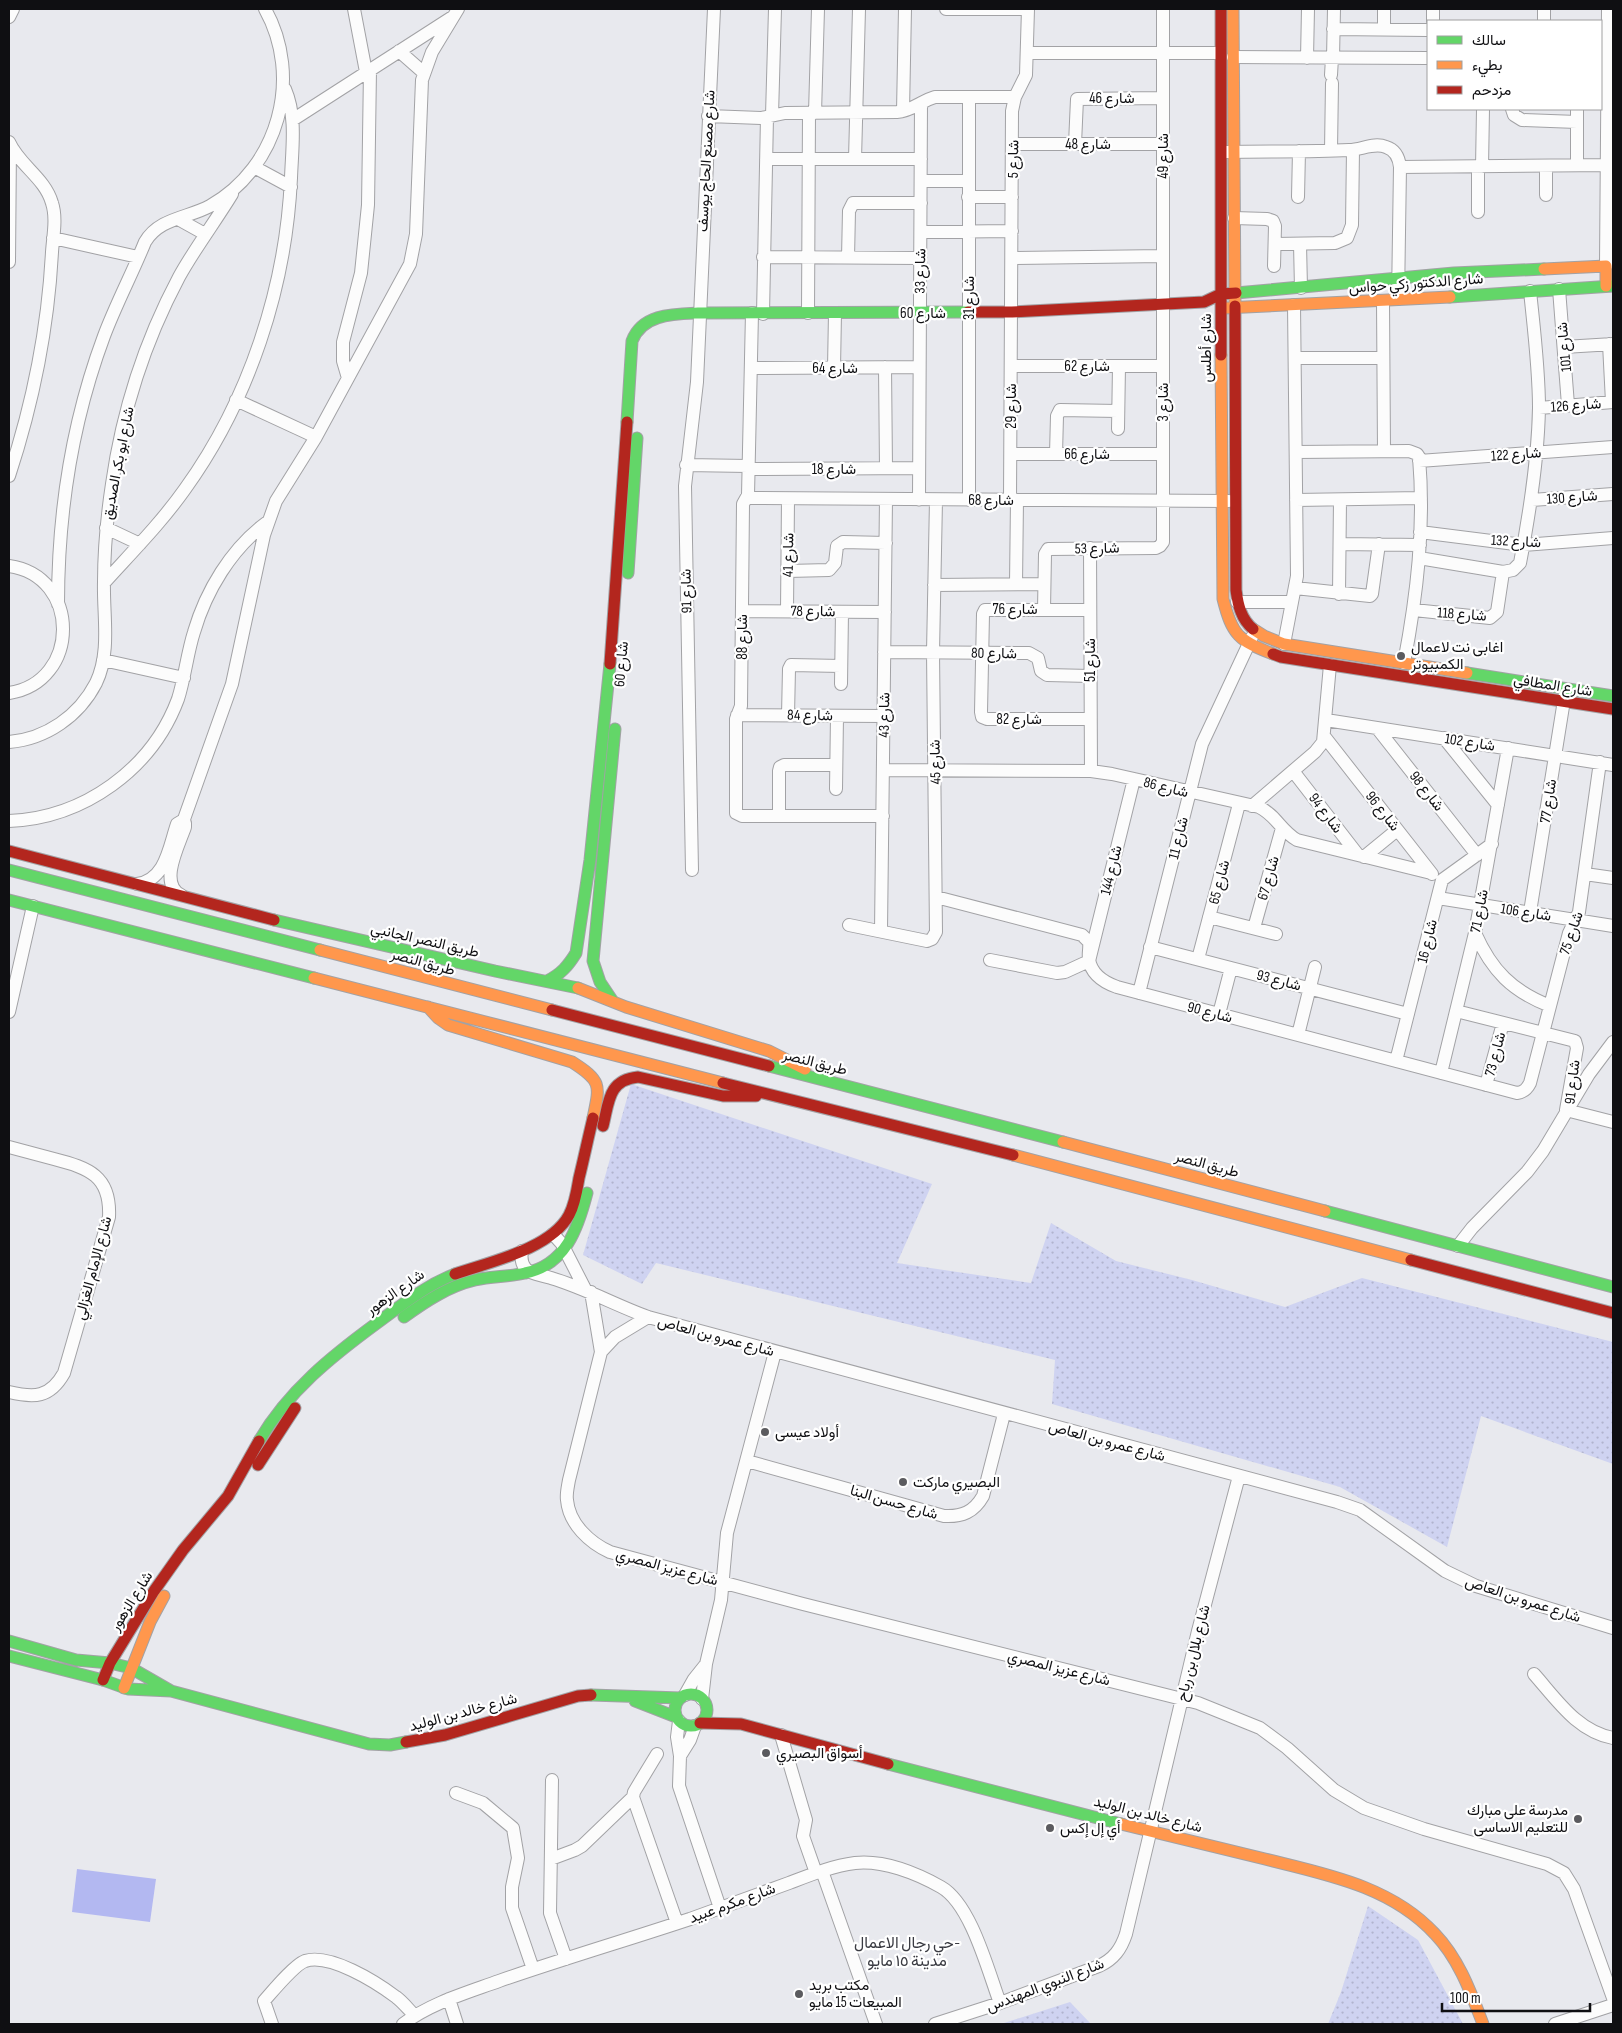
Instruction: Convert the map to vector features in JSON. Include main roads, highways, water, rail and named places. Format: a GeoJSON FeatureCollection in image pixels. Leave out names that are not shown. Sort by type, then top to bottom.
{"type":"FeatureCollection","features":[{"type":"Feature","properties":{"kind":"main road","name":"شارع أطلس"},"geometry":{"type":"LineString","coordinates":[[1221,9],[1220,53],[1234,218],[1237,602],[1247,624],[1255,632],[1265,638],[1284,644]]}},
{"type":"Feature","properties":{"kind":"main road","name":"شارع أطلس"},"geometry":{"type":"LineString","coordinates":[[1233,9],[1233,57],[1221,294],[1222,591],[1224,608],[1235,631],[1249,646],[1281,657]]}},
{"type":"Feature","properties":{"kind":"main road"},"geometry":{"type":"LineString","coordinates":[[1221,34],[1233,34]]}},
{"type":"Feature","properties":{"kind":"main road","name":"شارع الدكتور زكي حواس"},"geometry":{"type":"LineString","coordinates":[[1221,294],[1454,273],[1606,266],[1610,286],[1384,301],[1221,308]]}},
{"type":"Feature","properties":{"kind":"main road","name":"شارع 60"},"geometry":{"type":"LineString","coordinates":[[1204,302],[1221,294]]}},
{"type":"Feature","properties":{"kind":"main road","name":"شارع 60"},"geometry":{"type":"LineString","coordinates":[[612,1000],[596,975],[594,961],[596,861],[620,611],[632,341],[634,334],[643,323],[663,317],[698,313],[1012,312],[1204,302],[1221,308]]}},
{"type":"Feature","properties":{"kind":"main road"},"geometry":{"type":"LineString","coordinates":[[627,585],[643,323]]}},
{"type":"Feature","properties":{"kind":"main road","name":"شارع المطافي"},"geometry":{"type":"LineString","coordinates":[[1284,644],[1404,663],[1565,695],[1613,709]]}},
{"type":"Feature","properties":{"kind":"main road","name":"شارع 60"},"geometry":{"type":"LineString","coordinates":[[547,981],[569,965],[576,953],[596,861],[623,647]]}},
{"type":"Feature","properties":{"kind":"main road","name":"شارع المطافي"},"geometry":{"type":"LineString","coordinates":[[1281,657],[1565,695],[1613,696]]}},
{"type":"Feature","properties":{"kind":"main road","name":"طريق النصر الجانبي"},"geometry":{"type":"LineString","coordinates":[[9,851],[282,922],[488,970],[580,988],[626,1007],[769,1051],[827,1080]]}},
{"type":"Feature","properties":{"kind":"main road","name":"طريق النصر"},"geometry":{"type":"LineString","coordinates":[[9,870],[827,1080],[1613,1287]]}},
{"type":"Feature","properties":{"kind":"main road"},"geometry":{"type":"LineString","coordinates":[[9,900],[767,1094],[985,1147],[1613,1313]]}},
{"type":"Feature","properties":{"kind":"main road"},"geometry":{"type":"LineString","coordinates":[[277,940],[282,922]]}},
{"type":"Feature","properties":{"kind":"main road","name":"شارع الزهور"},"geometry":{"type":"LineString","coordinates":[[104,1680],[110,1663],[165,1574],[228,1496],[266,1429],[289,1398],[308,1378],[347,1345],[426,1287],[454,1274],[522,1251],[553,1234],[569,1215],[575,1198],[597,1103],[598,1086],[590,1073],[572,1062],[448,1025],[428,1007]]}},
{"type":"Feature","properties":{"kind":"main road","name":"شارع الزهور"},"geometry":{"type":"LineString","coordinates":[[124,1688],[154,1612],[175,1579],[240,1496],[269,1446],[301,1400],[321,1380],[421,1304],[440,1292],[474,1280],[530,1272],[553,1262],[565,1250],[572,1240],[579,1223],[611,1092],[618,1082],[630,1077],[638,1077],[723,1096],[744,1097],[767,1094]]}},
{"type":"Feature","properties":{"kind":"main road"},"geometry":{"type":"LineString","coordinates":[[1161,1194],[1167,1190],[1171,1183],[1169,1169]]}},
{"type":"Feature","properties":{"kind":"main road"},"geometry":{"type":"LineString","coordinates":[[1189,1201],[1186,1187],[1190,1180],[1196,1176]]}},
{"type":"Feature","properties":{"kind":"main road","name":"شارع خالد بن الوليد"},"geometry":{"type":"LineString","coordinates":[[9,1641],[76,1660],[110,1663],[131,1668],[171,1691],[368,1744],[390,1745],[445,1735],[578,1696],[601,1694],[619,1696],[683,1696]]}},
{"type":"Feature","properties":{"kind":"main road","name":"شارع خالد بن الوليد"},"geometry":{"type":"LineString","coordinates":[[9,1656],[104,1680],[114,1686],[146,1692],[171,1691]]}},
{"type":"Feature","properties":{"kind":"main road"},"geometry":{"type":"LineString","coordinates":[[694,1694],[704,1701],[706,1714],[697,1724],[689,1726],[678,1719],[675,1709],[683,1696],[694,1694]]}},
{"type":"Feature","properties":{"kind":"main road","name":"شارع خالد بن الوليد"},"geometry":{"type":"LineString","coordinates":[[619,1696],[678,1719]]}},
{"type":"Feature","properties":{"kind":"main road","name":"شارع خالد بن الوليد"},"geometry":{"type":"LineString","coordinates":[[704,1701],[741,1724]]}},
{"type":"Feature","properties":{"kind":"main road","name":"شارع خالد بن الوليد"},"geometry":{"type":"LineString","coordinates":[[697,1724],[741,1724],[1151,1831],[1349,1880],[1384,1895],[1410,1911],[1441,1940],[1458,1964],[1470,1988],[1483,2024]]}},
{"type":"Feature","properties":{"kind":"water"},"geometry":{"type":"Polygon","coordinates":[[[77,1869],[156,1879],[150,1922],[72,1912],[77,1869]]]}},
{"type":"Feature","properties":{"kind":"place","name":"اغابى نت لاعمال الكمبيوتر"},"geometry":{"type":"Point","coordinates":[1401,656]}},
{"type":"Feature","properties":{"kind":"place","name":"أولاد عيسى"},"geometry":{"type":"Point","coordinates":[765,1432]}},
{"type":"Feature","properties":{"kind":"place","name":"البصيري ماركت"},"geometry":{"type":"Point","coordinates":[903,1482]}},
{"type":"Feature","properties":{"kind":"place","name":"أسواق البصيري"},"geometry":{"type":"Point","coordinates":[766,1753]}},
{"type":"Feature","properties":{"kind":"place","name":"مدرسة على مبارك للتعليم الاساسى"},"geometry":{"type":"Point","coordinates":[1578,1819]}},
{"type":"Feature","properties":{"kind":"place","name":"أي إل إكس"},"geometry":{"type":"Point","coordinates":[1050,1828]}},
{"type":"Feature","properties":{"kind":"place","name":"مكتب بريد المبيعات 15 مايو"},"geometry":{"type":"Point","coordinates":[799,1994]}},
{"type":"Feature","properties":{"kind":"district","name":"حي رجال الاعمال- مدينة ١٥ مايو"},"geometry":{"type":"Point","coordinates":[907,1951]}}]}
